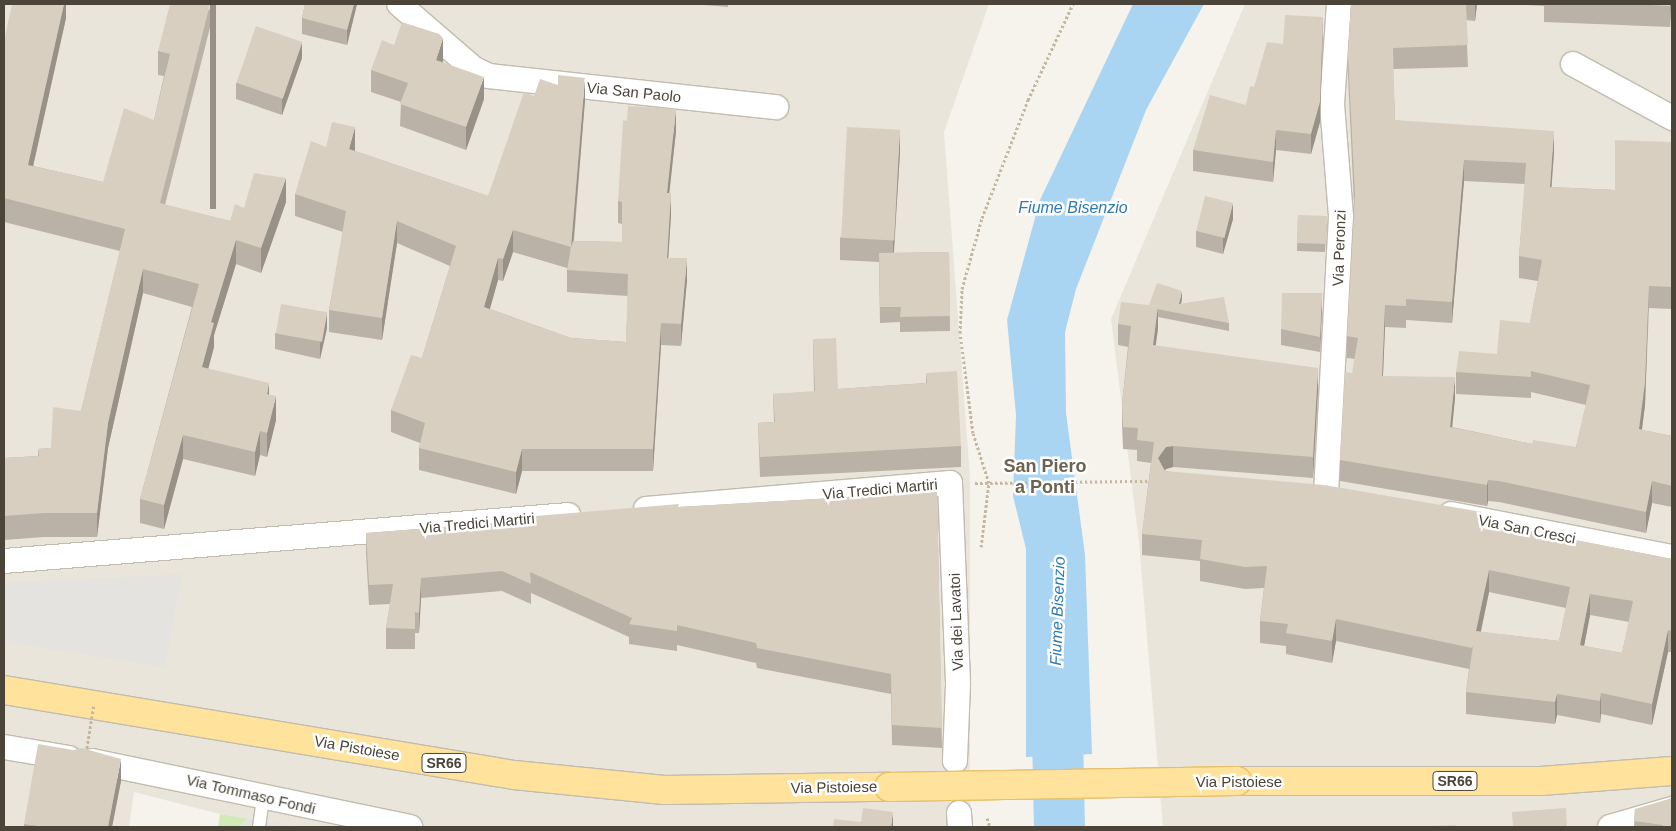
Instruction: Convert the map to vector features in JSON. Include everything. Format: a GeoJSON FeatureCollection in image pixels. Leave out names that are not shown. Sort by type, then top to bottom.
{"type":"FeatureCollection","features":[{"type":"Feature","properties":{"kind":"main road","name":"Via Pistoiese"},"geometry":{"type":"LineString","coordinates":[[4,690],[523,776],[664,790],[1237,781],[1542,781],[1672,771]]}},
{"type":"Feature","properties":{"kind":"street","name":"Via San Paolo"},"geometry":{"type":"LineString","coordinates":[[399,4],[474,69],[489,76],[776,107]]}},
{"type":"Feature","properties":{"kind":"street","name":"Via Peronzi"},"geometry":{"type":"LineString","coordinates":[[1326,494],[1341,216],[1332,104],[1339,4]]}},
{"type":"Feature","properties":{"kind":"street"},"geometry":{"type":"LineString","coordinates":[[1573,64],[1672,118]]}},
{"type":"Feature","properties":{"kind":"street","name":"Via Tredici Martiri"},"geometry":{"type":"LineString","coordinates":[[623,511],[961,483]]}},
{"type":"Feature","properties":{"kind":"street","name":"Via dei Lavatoi"},"geometry":{"type":"LineString","coordinates":[[955,762],[961,483]]}},
{"type":"Feature","properties":{"kind":"street","name":"Via San Cresci"},"geometry":{"type":"LineString","coordinates":[[1431,511],[1672,557]]}},
{"type":"Feature","properties":{"kind":"street","name":"Via Tredici Martiri"},"geometry":{"type":"LineString","coordinates":[[4,561],[594,513]]}},
{"type":"Feature","properties":{"kind":"street","name":"Via Tommaso Fondi"},"geometry":{"type":"LineString","coordinates":[[4,747],[84,760],[410,827]]}},
{"type":"Feature","properties":{"kind":"street"},"geometry":{"type":"LineString","coordinates":[[1610,827],[1672,809]]}},
{"type":"Feature","properties":{"kind":"lane"},"geometry":{"type":"LineString","coordinates":[[259,827],[263,796]]}},
{"type":"Feature","properties":{"kind":"path"},"geometry":{"type":"LineString","coordinates":[[989,483],[972,433],[960,333],[962,289],[982,218],[1028,100],[1073,4]]}},
{"type":"Feature","properties":{"kind":"path"},"geometry":{"type":"LineString","coordinates":[[961,483],[1153,481]]}},
{"type":"Feature","properties":{"kind":"path"},"geometry":{"type":"LineString","coordinates":[[84,760],[94,704]]}},
{"type":"Feature","properties":{"kind":"shaded area"},"geometry":{"type":"Polygon","coordinates":[[[4,4],[989,4],[944,132],[970,477],[970,827],[299,827],[220,814],[134,792],[129,827],[4,827],[4,4]]]}},
{"type":"Feature","properties":{"kind":"shaded area"},"geometry":{"type":"Polygon","coordinates":[[[1245,4],[1672,4],[1672,827],[1163,827],[1139,542],[1111,319],[1245,4]]]}},
{"type":"Feature","properties":{"kind":"shaded area"},"geometry":{"type":"Polygon","coordinates":[[[182,574],[165,667],[4,642],[4,583],[182,574]]]}},
{"type":"Feature","properties":{"kind":"shaded area"},"geometry":{"type":"Polygon","coordinates":[[[248,818],[305,827],[238,827],[248,818]]]}},
{"type":"Feature","properties":{"kind":"green space"},"geometry":{"type":"Polygon","coordinates":[[[220,814],[299,827],[218,827],[220,814]]]}},
{"type":"Feature","properties":{"kind":"water","name":"Fiume Bisenzio"},"geometry":{"type":"Polygon","coordinates":[[[1133,4],[1204,4],[1146,110],[1076,289],[1065,332],[1066,413],[1085,555],[1092,754],[1026,757],[1026,549],[1013,496],[1016,415],[1007,320],[1040,200],[1133,4]]]}},
{"type":"Feature","properties":{"kind":"building"},"geometry":{"type":"Polygon","coordinates":[[[12,4],[64,4],[28,165],[103,182],[124,108],[154,120],[170,54],[158,51],[170,4],[210,4],[160,203],[230,221],[235,204],[244,208],[254,173],[286,178],[261,248],[236,240],[211,322],[214,323],[202,367],[269,383],[267,394],[276,396],[267,433],[260,431],[255,452],[183,435],[164,505],[140,499],[199,284],[143,269],[108,423],[97,513],[44,513],[4,516],[4,458],[39,456],[38,449],[51,448],[53,407],[81,411],[125,229],[4,198],[4,41],[12,4]]]}},
{"type":"Feature","properties":{"kind":"building"},"geometry":{"type":"Polygon","coordinates":[[[305,4],[354,4],[347,30],[302,18],[305,4]]]}},
{"type":"Feature","properties":{"kind":"building"},"geometry":{"type":"Polygon","coordinates":[[[1351,4],[1466,4],[1468,45],[1393,48],[1395,120],[1554,131],[1550,187],[1615,190],[1615,140],[1672,142],[1672,287],[1649,286],[1645,383],[1639,429],[1672,436],[1672,486],[1652,481],[1646,512],[1499,481],[1488,480],[1487,485],[1340,460],[1345,372],[1352,373],[1358,338],[1347,336],[1355,195],[1348,55],[1351,4]],[[1464,160],[1452,302],[1406,299],[1406,306],[1385,305],[1382,376],[1455,377],[1450,427],[1532,444],[1533,440],[1576,447],[1590,385],[1531,371],[1531,377],[1456,372],[1459,351],[1497,354],[1500,320],[1530,323],[1542,260],[1519,256],[1526,163],[1464,160]]]}},
{"type":"Feature","properties":{"kind":"building"},"geometry":{"type":"Polygon","coordinates":[[[1627,4],[1670,4],[1670,6],[1627,4]]]}},
{"type":"Feature","properties":{"kind":"building"},"geometry":{"type":"Polygon","coordinates":[[[1285,15],[1323,17],[1320,102],[1311,134],[1276,130],[1273,162],[1193,150],[1210,95],[1246,105],[1250,86],[1254,87],[1267,42],[1283,44],[1285,15]]]}},
{"type":"Feature","properties":{"kind":"building"},"geometry":{"type":"Polygon","coordinates":[[[402,22],[439,34],[443,38],[436,60],[484,77],[466,127],[400,104],[408,83],[371,70],[382,40],[394,45],[402,22]]]}},
{"type":"Feature","properties":{"kind":"building"},"geometry":{"type":"Polygon","coordinates":[[[256,26],[302,42],[283,99],[236,83],[256,26]]]}},
{"type":"Feature","properties":{"kind":"building"},"geometry":{"type":"Polygon","coordinates":[[[558,75],[585,78],[571,247],[573,241],[622,242],[622,202],[618,201],[623,120],[627,121],[628,106],[676,109],[667,193],[671,193],[667,258],[687,258],[681,324],[661,323],[653,449],[522,449],[516,472],[419,448],[425,423],[391,410],[411,355],[422,358],[456,246],[397,221],[382,318],[329,310],[346,211],[295,194],[311,141],[326,147],[332,122],[355,127],[349,149],[488,196],[524,92],[534,96],[540,79],[558,85],[558,75]],[[513,230],[503,259],[498,258],[484,307],[571,338],[626,342],[628,274],[567,270],[571,247],[513,230]]]}},
{"type":"Feature","properties":{"kind":"building"},"geometry":{"type":"Polygon","coordinates":[[[847,127],[900,130],[894,241],[841,238],[847,127]]]}},
{"type":"Feature","properties":{"kind":"building"},"geometry":{"type":"Polygon","coordinates":[[[1205,196],[1233,203],[1224,238],[1196,231],[1205,196]]]}},
{"type":"Feature","properties":{"kind":"building"},"geometry":{"type":"Polygon","coordinates":[[[1298,215],[1327,216],[1326,244],[1297,243],[1298,215]]]}},
{"type":"Feature","properties":{"kind":"building"},"geometry":{"type":"Polygon","coordinates":[[[949,252],[950,316],[900,317],[901,307],[880,307],[879,253],[949,252]]]}},
{"type":"Feature","properties":{"kind":"building"},"geometry":{"type":"Polygon","coordinates":[[[1157,283],[1182,291],[1179,304],[1224,297],[1229,323],[1157,309],[1158,306],[1149,305],[1157,283]]]}},
{"type":"Feature","properties":{"kind":"building"},"geometry":{"type":"Polygon","coordinates":[[[1282,293],[1322,293],[1320,337],[1281,329],[1282,293]]]}},
{"type":"Feature","properties":{"kind":"building"},"geometry":{"type":"Polygon","coordinates":[[[1121,302],[1158,306],[1153,345],[1318,368],[1313,457],[1173,446],[1166,447],[1158,458],[1165,471],[1324,485],[1482,512],[1480,521],[1672,559],[1672,631],[1668,630],[1652,704],[1601,693],[1600,701],[1557,694],[1555,702],[1466,692],[1473,646],[1472,648],[1336,619],[1332,641],[1286,633],[1288,624],[1260,621],[1267,566],[1245,567],[1200,559],[1202,540],[1142,534],[1154,442],[1137,440],[1138,428],[1123,427],[1122,404],[1131,326],[1118,324],[1121,302]],[[1489,570],[1476,631],[1559,641],[1570,587],[1489,570]],[[1590,594],[1580,645],[1622,653],[1633,601],[1590,594]]]}},
{"type":"Feature","properties":{"kind":"building"},"geometry":{"type":"Polygon","coordinates":[[[281,304],[327,312],[322,342],[276,334],[281,304]]]}},
{"type":"Feature","properties":{"kind":"building"},"geometry":{"type":"Polygon","coordinates":[[[836,338],[838,389],[927,383],[926,373],[957,371],[961,446],[760,457],[758,423],[775,422],[773,394],[815,391],[813,339],[836,338]]]}},
{"type":"Feature","properties":{"kind":"building"},"geometry":{"type":"Polygon","coordinates":[[[937,492],[942,728],[892,725],[891,674],[757,648],[756,643],[677,625],[677,631],[629,624],[632,618],[530,572],[531,584],[502,571],[421,578],[419,613],[415,612],[415,629],[386,628],[393,584],[369,585],[366,533],[536,520],[536,516],[679,504],[678,507],[937,492]]]}},
{"type":"Feature","properties":{"kind":"building"},"geometry":{"type":"Polygon","coordinates":[[[38,744],[73,750],[82,748],[121,759],[108,827],[44,827],[24,824],[38,744]]]}},
{"type":"Feature","properties":{"kind":"building"},"geometry":{"type":"Polygon","coordinates":[[[1672,798],[1672,827],[1634,821],[1635,809],[1672,798]]]}},
{"type":"Feature","properties":{"kind":"building"},"geometry":{"type":"Polygon","coordinates":[[[863,808],[893,812],[891,827],[833,827],[834,819],[861,822],[863,808]]]}},
{"type":"Feature","properties":{"kind":"building"},"geometry":{"type":"Polygon","coordinates":[[[1566,808],[1567,827],[1513,827],[1512,812],[1566,808]]]}},
{"type":"Feature","properties":{"kind":"building"},"geometry":{"type":"Polygon","coordinates":[[[1456,825],[1456,827],[1409,827],[1456,825]]]}},
{"type":"Feature","properties":{"kind":"waterway","name":"Fiume Bisenzio"},"geometry":{"type":"LineString","coordinates":[[1056,686],[1059,827]]}},
{"type":"Feature","properties":{"kind":"district","name":"San Piero a Ponti"},"geometry":{"type":"Point","coordinates":[1045,477]}}]}
